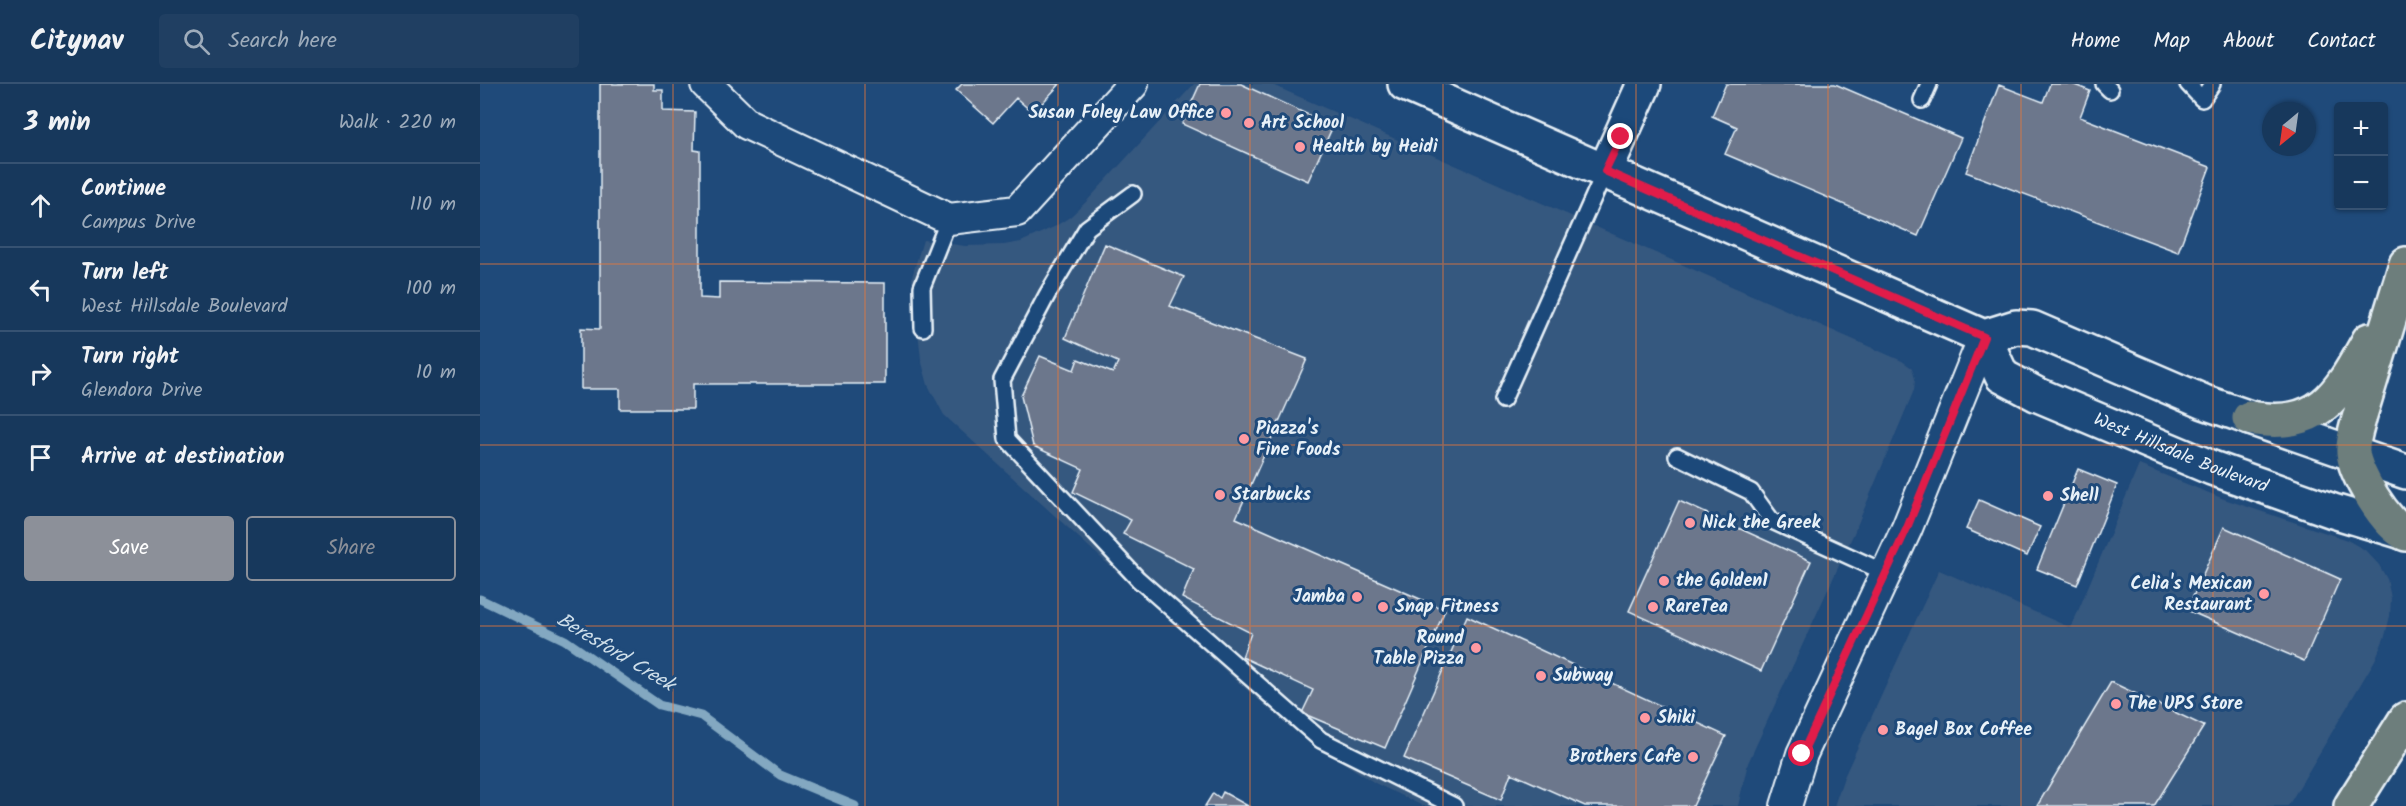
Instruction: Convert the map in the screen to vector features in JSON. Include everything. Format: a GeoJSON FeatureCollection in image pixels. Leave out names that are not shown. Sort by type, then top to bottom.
{"type":"FeatureCollection","features":[{"type":"Feature","properties":{"kind":"highway"},"geometry":{"type":"LineString","coordinates":[[2405,533],[2375,500],[2353,454],[2360,415],[2406,264]]}},
{"type":"Feature","properties":{"kind":"highway"},"geometry":{"type":"LineString","coordinates":[[2249,418],[2288,421],[2320,408],[2335,394],[2347,377],[2396,295]]}},
{"type":"Feature","properties":{"kind":"highway"},"geometry":{"type":"LineString","coordinates":[[2351,806],[2406,719]]}},
{"type":"Feature","properties":{"kind":"main road"},"geometry":{"type":"LineString","coordinates":[[1405,84],[1984,337],[2016,327],[2032,328],[2174,390],[2406,472]]}},
{"type":"Feature","properties":{"kind":"main road"},"geometry":{"type":"LineString","coordinates":[[1605,171],[1644,84]]}},
{"type":"Feature","properties":{"kind":"main road","name":"West Hillsdale Boulevard"},"geometry":{"type":"LineString","coordinates":[[1984,337],[2002,376],[2028,390],[2211,468],[2333,511],[2405,533]]}},
{"type":"Feature","properties":{"kind":"street"},"geometry":{"type":"LineString","coordinates":[[706,84],[747,124],[949,219],[1017,211],[1133,84]]}},
{"type":"Feature","properties":{"kind":"street"},"geometry":{"type":"LineString","coordinates":[[1786,806],[1802,754],[1907,528],[1984,337]]}},
{"type":"Feature","properties":{"kind":"lane"},"geometry":{"type":"LineString","coordinates":[[1922,99],[1929,84]]}},
{"type":"Feature","properties":{"kind":"lane"},"geometry":{"type":"LineString","coordinates":[[2188,84],[2202,99],[2212,84]]}},
{"type":"Feature","properties":{"kind":"lane"},"geometry":{"type":"LineString","coordinates":[[1503,400],[1605,171]]}},
{"type":"Feature","properties":{"kind":"lane"},"geometry":{"type":"LineString","coordinates":[[1133,194],[1087,228],[1047,295],[1002,380],[1007,439],[1138,579],[1321,741],[1454,806]]}},
{"type":"Feature","properties":{"kind":"lane"},"geometry":{"type":"LineString","coordinates":[[923,328],[922,287],[949,219]]}},
{"type":"Feature","properties":{"kind":"lane"},"geometry":{"type":"LineString","coordinates":[[1677,456],[1751,492],[1772,521],[1886,573]]}},
{"type":"Feature","properties":{"kind":"shaded area"},"geometry":{"type":"Polygon","coordinates":[[[1194,84],[1270,84],[1902,361],[1912,368],[1915,379],[1914,390],[1854,533],[1748,763],[1738,806],[1423,806],[1375,783],[1297,733],[1231,676],[944,415],[928,385],[921,359],[912,277],[923,240],[965,246],[1004,245],[1021,242],[1054,227],[1070,217],[1087,201],[1194,84]]]}},
{"type":"Feature","properties":{"kind":"shaded area"},"geometry":{"type":"Polygon","coordinates":[[[2139,465],[2224,499],[2347,540],[2365,550],[2379,565],[2387,579],[2391,598],[2390,616],[2375,660],[2288,806],[1834,806],[1844,777],[1939,570],[2071,628],[2139,465]]]}},
{"type":"Feature","properties":{"kind":"building"},"geometry":{"type":"Polygon","coordinates":[[[600,84],[654,84],[654,90],[663,90],[663,111],[695,112],[694,150],[700,151],[700,298],[719,299],[719,282],[885,283],[885,384],[693,384],[693,409],[620,409],[620,389],[581,389],[581,328],[600,329],[600,84]]]}},
{"type":"Feature","properties":{"kind":"building"},"geometry":{"type":"Polygon","coordinates":[[[962,84],[1060,84],[1033,113],[1016,98],[993,123],[956,90],[962,84]]]}},
{"type":"Feature","properties":{"kind":"building"},"geometry":{"type":"Polygon","coordinates":[[[1200,84],[1241,84],[1333,126],[1308,181],[1182,124],[1200,84]]]}},
{"type":"Feature","properties":{"kind":"building"},"geometry":{"type":"Polygon","coordinates":[[[1726,84],[1835,84],[1961,138],[1918,236],[1725,154],[1737,127],[1712,116],[1726,84]]]}},
{"type":"Feature","properties":{"kind":"building"},"geometry":{"type":"Polygon","coordinates":[[[2050,84],[2072,84],[2090,91],[2080,117],[2210,167],[2178,252],[1966,172],[1999,85],[2043,102],[2050,84]]]}},
{"type":"Feature","properties":{"kind":"building"},"geometry":{"type":"Polygon","coordinates":[[[1105,244],[1184,277],[1170,306],[1307,359],[1236,518],[1445,610],[1385,748],[1302,713],[1313,690],[1242,657],[1251,633],[1182,598],[1194,569],[1123,534],[1131,520],[1073,492],[1083,469],[1033,446],[1021,396],[1040,356],[1074,370],[1078,359],[1113,373],[1118,362],[1065,338],[1105,244]]]}},
{"type":"Feature","properties":{"kind":"building"},"geometry":{"type":"Polygon","coordinates":[[[2078,469],[2117,485],[2077,585],[2037,569],[2078,469]]]}},
{"type":"Feature","properties":{"kind":"building"},"geometry":{"type":"Polygon","coordinates":[[[1979,500],[2040,527],[2027,556],[1966,529],[1979,500]]]}},
{"type":"Feature","properties":{"kind":"building"},"geometry":{"type":"Polygon","coordinates":[[[1679,501],[1811,561],[1761,671],[1629,611],[1679,501]]]}},
{"type":"Feature","properties":{"kind":"building"},"geometry":{"type":"Polygon","coordinates":[[[2224,527],[2340,579],[2304,661],[2187,610],[2224,527]]]}},
{"type":"Feature","properties":{"kind":"building"},"geometry":{"type":"Polygon","coordinates":[[[1467,616],[1726,736],[1693,806],[1585,806],[1511,773],[1501,800],[1404,758],[1467,616]]]}},
{"type":"Feature","properties":{"kind":"building"},"geometry":{"type":"Polygon","coordinates":[[[2111,682],[2204,726],[2154,806],[2037,806],[2111,682]]]}},
{"type":"Feature","properties":{"kind":"building"},"geometry":{"type":"Polygon","coordinates":[[[1223,792],[1248,806],[1205,806],[1213,793],[1220,798],[1223,792]]]}},
{"type":"Feature","properties":{"kind":"waterway","name":"Beresford Creek"},"geometry":{"type":"LineString","coordinates":[[480,599],[565,640],[659,705],[701,716],[780,775],[855,806]]}},
{"type":"Feature","properties":{"kind":"place","name":"Susan Foley Law Office"},"geometry":{"type":"Point","coordinates":[1226,113]}},
{"type":"Feature","properties":{"kind":"place","name":"Art School"},"geometry":{"type":"Point","coordinates":[1249,123]}},
{"type":"Feature","properties":{"kind":"place","name":"Health by Heidi"},"geometry":{"type":"Point","coordinates":[1300,147]}},
{"type":"Feature","properties":{"kind":"place","name":"Piazza's Fine Foods"},"geometry":{"type":"Point","coordinates":[1244,439]}},
{"type":"Feature","properties":{"kind":"place","name":"Starbucks"},"geometry":{"type":"Point","coordinates":[1220,495]}},
{"type":"Feature","properties":{"kind":"place","name":"Shell"},"geometry":{"type":"Point","coordinates":[2048,496]}},
{"type":"Feature","properties":{"kind":"place","name":"Nick the Greek"},"geometry":{"type":"Point","coordinates":[1690,523]}},
{"type":"Feature","properties":{"kind":"place","name":"the Golden1"},"geometry":{"type":"Point","coordinates":[1664,581]}},
{"type":"Feature","properties":{"kind":"place","name":"Celia's Mexican Restaurant"},"geometry":{"type":"Point","coordinates":[2264,594]}},
{"type":"Feature","properties":{"kind":"place","name":"Jamba"},"geometry":{"type":"Point","coordinates":[1357,597]}},
{"type":"Feature","properties":{"kind":"place","name":"Snap Fitness"},"geometry":{"type":"Point","coordinates":[1383,607]}},
{"type":"Feature","properties":{"kind":"place","name":"RareTea"},"geometry":{"type":"Point","coordinates":[1653,607]}},
{"type":"Feature","properties":{"kind":"place","name":"Round Table Pizza"},"geometry":{"type":"Point","coordinates":[1476,648]}},
{"type":"Feature","properties":{"kind":"place","name":"Subway"},"geometry":{"type":"Point","coordinates":[1541,676]}},
{"type":"Feature","properties":{"kind":"place","name":"The UPS Store"},"geometry":{"type":"Point","coordinates":[2116,704]}},
{"type":"Feature","properties":{"kind":"place","name":"Shiki"},"geometry":{"type":"Point","coordinates":[1645,718]}},
{"type":"Feature","properties":{"kind":"place","name":"Bagel Box Coffee"},"geometry":{"type":"Point","coordinates":[1883,730]}},
{"type":"Feature","properties":{"kind":"place","name":"Brothers Cafe"},"geometry":{"type":"Point","coordinates":[1693,757]}},
{"type":"Feature","properties":{"kind":"route"},"geometry":{"type":"LineString","coordinates":[[1621,137],[1605,171],[1984,337],[1907,528],[1802,754]]}}]}
